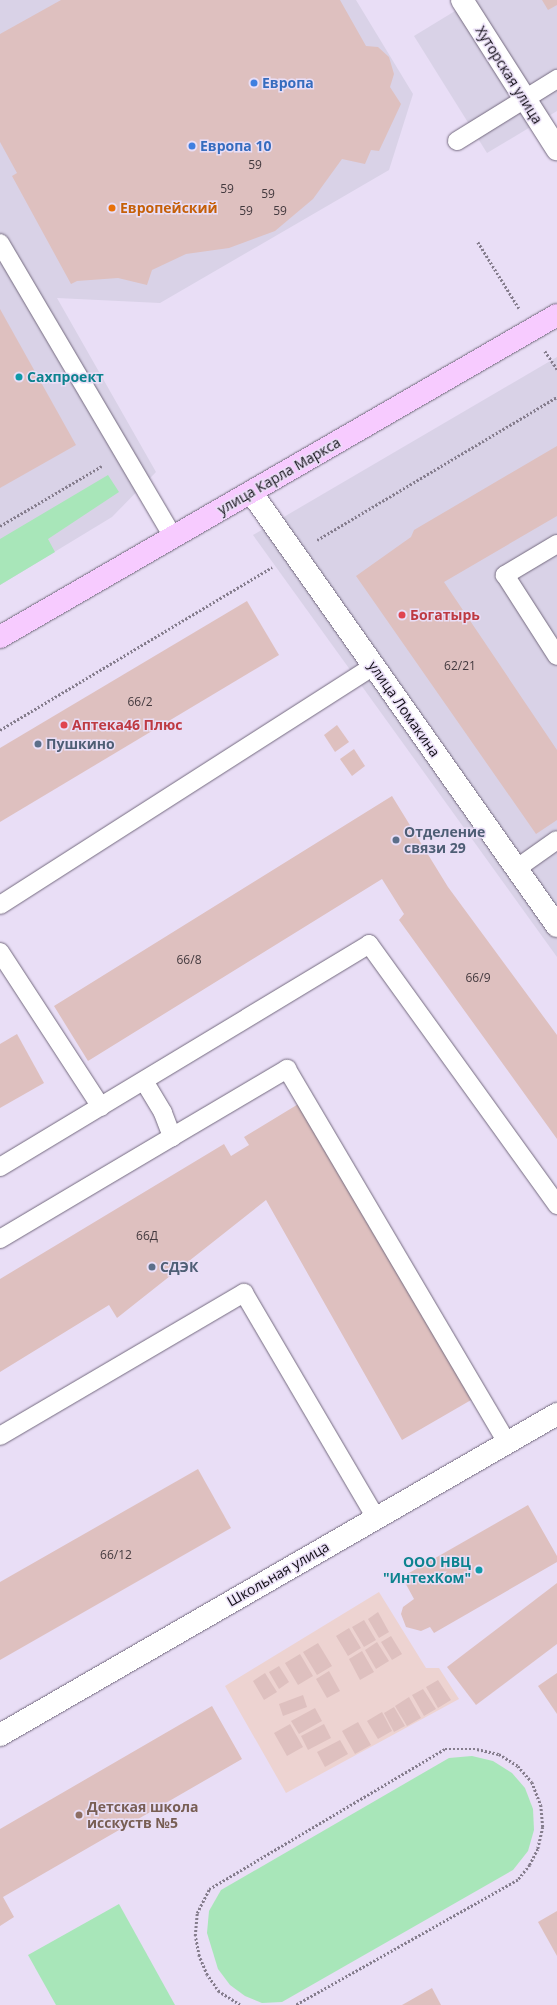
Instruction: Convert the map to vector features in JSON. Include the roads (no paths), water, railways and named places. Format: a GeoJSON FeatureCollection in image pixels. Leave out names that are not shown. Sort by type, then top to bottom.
{"type":"FeatureCollection","features":[{"type":"Feature","properties":{"kind":"main road","name":"улица Карла Маркса"},"geometry":{"type":"LineString","coordinates":[[0,637],[557,315]]}},
{"type":"Feature","properties":{"kind":"street","name":"Хуторская улица"},"geometry":{"type":"LineString","coordinates":[[462,0],[557,149]]}},
{"type":"Feature","properties":{"kind":"street","name":"улица Ломакина"},"geometry":{"type":"LineString","coordinates":[[251,492],[557,926]]}},
{"type":"Feature","properties":{"kind":"street","name":"Школьная улица"},"geometry":{"type":"LineString","coordinates":[[0,1735],[557,1414]]}},
{"type":"Feature","properties":{"kind":"lane"},"geometry":{"type":"LineString","coordinates":[[457,141],[557,80]]}},
{"type":"Feature","properties":{"kind":"lane"},"geometry":{"type":"LineString","coordinates":[[0,243],[173,537]]}},
{"type":"Feature","properties":{"kind":"lane"},"geometry":{"type":"LineString","coordinates":[[557,544],[504,575],[557,656]]}},
{"type":"Feature","properties":{"kind":"lane"},"geometry":{"type":"LineString","coordinates":[[0,905],[374,666]]}},
{"type":"Feature","properties":{"kind":"lane"},"geometry":{"type":"LineString","coordinates":[[516,869],[557,840]]}},
{"type":"Feature","properties":{"kind":"lane"},"geometry":{"type":"LineString","coordinates":[[0,1167],[369,944],[557,1205]]}},
{"type":"Feature","properties":{"kind":"lane"},"geometry":{"type":"LineString","coordinates":[[0,952],[101,1107]]}},
{"type":"Feature","properties":{"kind":"lane"},"geometry":{"type":"LineString","coordinates":[[0,1240],[287,1070],[506,1443]]}},
{"type":"Feature","properties":{"kind":"lane"},"geometry":{"type":"LineString","coordinates":[[144,1081],[163,1113],[172,1137]]}},
{"type":"Feature","properties":{"kind":"lane"},"geometry":{"type":"LineString","coordinates":[[0,1436],[244,1293],[376,1518]]}},
{"type":"Feature","properties":{"kind":"place","name":"Европа"},"geometry":{"type":"Point","coordinates":[254,83]}},
{"type":"Feature","properties":{"kind":"place","name":"Европа 10"},"geometry":{"type":"Point","coordinates":[192,146]}},
{"type":"Feature","properties":{"kind":"place","name":"Европейский"},"geometry":{"type":"Point","coordinates":[112,208]}},
{"type":"Feature","properties":{"kind":"place","name":"Сахпроект"},"geometry":{"type":"Point","coordinates":[19,377]}},
{"type":"Feature","properties":{"kind":"place","name":"Богатырь"},"geometry":{"type":"Point","coordinates":[402,615]}},
{"type":"Feature","properties":{"kind":"place","name":"Аптека46 Плюс"},"geometry":{"type":"Point","coordinates":[64,725]}},
{"type":"Feature","properties":{"kind":"place","name":"Пушкино"},"geometry":{"type":"Point","coordinates":[38,744]}},
{"type":"Feature","properties":{"kind":"place","name":"Отделение связи 29"},"geometry":{"type":"Point","coordinates":[396,840]}},
{"type":"Feature","properties":{"kind":"place","name":"СДЭК"},"geometry":{"type":"Point","coordinates":[152,1267]}},
{"type":"Feature","properties":{"kind":"place","name":"ООО НВЦ \"ИнтехКом\""},"geometry":{"type":"Point","coordinates":[479,1570]}},
{"type":"Feature","properties":{"kind":"place","name":"Детская школа исскуств №5"},"geometry":{"type":"Point","coordinates":[79,1815]}}]}
